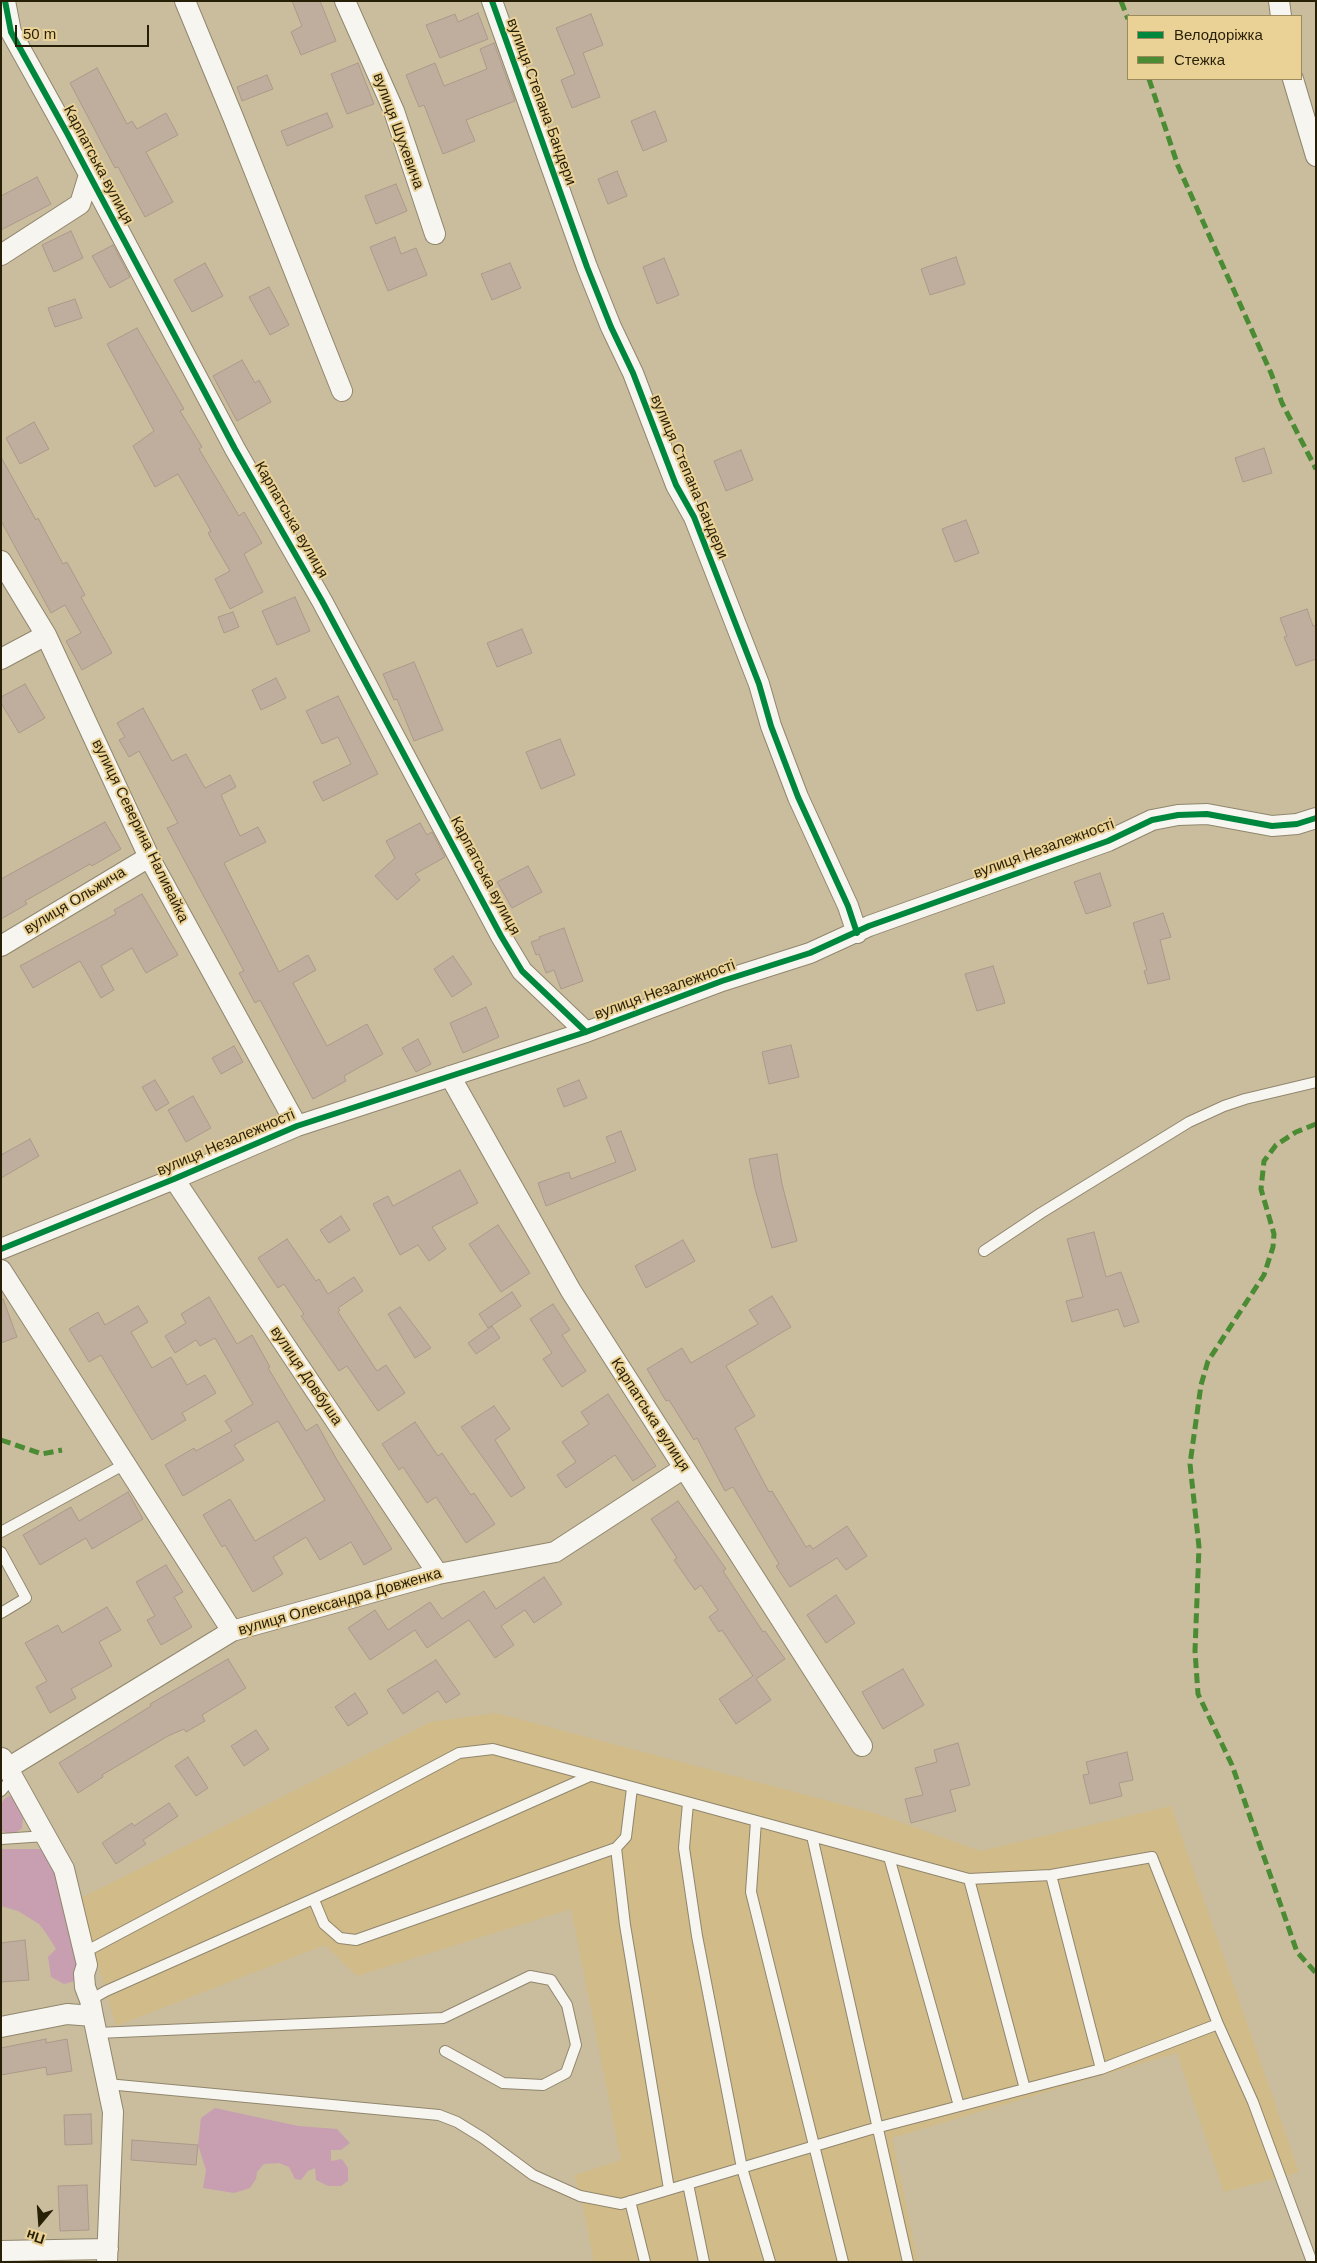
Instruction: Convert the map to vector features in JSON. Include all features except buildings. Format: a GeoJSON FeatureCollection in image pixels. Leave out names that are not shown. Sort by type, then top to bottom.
{"type":"FeatureCollection","features":[{"type":"Feature","properties":{"kind":"street","name":"Карпатська вулиця"},"geometry":{"type":"LineString","coordinates":[[6,1],[11,32],[235,449],[322,601],[501,936],[522,971],[586,1032]]}},
{"type":"Feature","properties":{"kind":"street"},"geometry":{"type":"LineString","coordinates":[[184,1],[233,117],[342,391]]}},
{"type":"Feature","properties":{"kind":"street","name":"вулиця Шухевича"},"geometry":{"type":"LineString","coordinates":[[345,1],[394,111],[435,234]]}},
{"type":"Feature","properties":{"kind":"street","name":"вулиця Степана Бандери"},"geometry":{"type":"LineString","coordinates":[[492,1],[591,276],[636,382],[676,485],[694,517],[759,684],[771,726],[798,797],[848,906],[857,933]]}},
{"type":"Feature","properties":{"kind":"street"},"geometry":{"type":"LineString","coordinates":[[1279,1],[1281,15]]}},
{"type":"Feature","properties":{"kind":"street"},"geometry":{"type":"LineString","coordinates":[[1293,80],[1316,156]]}},
{"type":"Feature","properties":{"kind":"street"},"geometry":{"type":"LineString","coordinates":[[1,255],[80,204],[89,175]]}},
{"type":"Feature","properties":{"kind":"street","name":"вулиця Северина Наливайка"},"geometry":{"type":"LineString","coordinates":[[1,561],[46,635],[149,857],[297,1126]]}},
{"type":"Feature","properties":{"kind":"street"},"geometry":{"type":"LineString","coordinates":[[1,659],[46,635]]}},
{"type":"Feature","properties":{"kind":"street","name":"вулиця Незалежності"},"geometry":{"type":"LineString","coordinates":[[1,1249],[174,1179],[297,1126],[586,1032],[722,981],[810,953],[886,920],[1108,842],[1152,820],[1178,814],[1207,814],[1272,826],[1297,824],[1316,818]]}},
{"type":"Feature","properties":{"kind":"street","name":"вулиця Ольжича"},"geometry":{"type":"LineString","coordinates":[[1,946],[149,857]]}},
{"type":"Feature","properties":{"kind":"street","name":"Карпатська вулиця"},"geometry":{"type":"LineString","coordinates":[[450,1076],[571,1291],[862,1746]]}},
{"type":"Feature","properties":{"kind":"street","name":"вулиця Довбуша"},"geometry":{"type":"LineString","coordinates":[[174,1179],[438,1574]]}},
{"type":"Feature","properties":{"kind":"street"},"geometry":{"type":"LineString","coordinates":[[1,1270],[232,1632]]}},
{"type":"Feature","properties":{"kind":"street","name":"вулиця Олександра Довженка"},"geometry":{"type":"LineString","coordinates":[[6,1773],[232,1632],[438,1574],[555,1552],[684,1468]]}},
{"type":"Feature","properties":{"kind":"street"},"geometry":{"type":"LineString","coordinates":[[1,2251],[108,2255],[113,2112],[85,1987],[84,1974],[87,1965],[64,1869],[46,1836],[6,1773]]}},
{"type":"Feature","properties":{"kind":"street"},"geometry":{"type":"LineString","coordinates":[[1,2027],[67,2014],[93,2016]]}},
{"type":"Feature","properties":{"kind":"lane"},"geometry":{"type":"LineString","coordinates":[[984,1251],[1041,1212],[1189,1122],[1224,1106],[1245,1099],[1316,1082]]}},
{"type":"Feature","properties":{"kind":"lane"},"geometry":{"type":"LineString","coordinates":[[1,1532],[125,1464]]}},
{"type":"Feature","properties":{"kind":"lane"},"geometry":{"type":"LineString","coordinates":[[1,1552],[26,1598],[1,1612]]}},
{"type":"Feature","properties":{"kind":"lane"},"geometry":{"type":"LineString","coordinates":[[83,1953],[459,1753],[493,1749],[969,1879],[1051,1875],[1152,1857],[1218,2024],[1253,2102],[1312,2262]]}},
{"type":"Feature","properties":{"kind":"lane"},"geometry":{"type":"LineString","coordinates":[[444,2051],[503,2083],[543,2085],[566,2073],[576,2045],[568,2005],[551,1980],[530,1976],[443,2018],[93,2016],[106,1991],[590,1776]]}},
{"type":"Feature","properties":{"kind":"lane"},"geometry":{"type":"LineString","coordinates":[[314,1900],[324,1924],[340,1938],[356,1940],[616,1848],[626,1837],[632,1788]]}},
{"type":"Feature","properties":{"kind":"lane"},"geometry":{"type":"LineString","coordinates":[[688,1803],[684,1848],[696,1927],[742,2168],[770,2262]]}},
{"type":"Feature","properties":{"kind":"lane"},"geometry":{"type":"LineString","coordinates":[[756,1821],[751,1892],[843,2262]]}},
{"type":"Feature","properties":{"kind":"lane"},"geometry":{"type":"LineString","coordinates":[[1,1838],[46,1836]]}},
{"type":"Feature","properties":{"kind":"lane"},"geometry":{"type":"LineString","coordinates":[[812,1836],[880,2127],[908,2262]]}},
{"type":"Feature","properties":{"kind":"lane"},"geometry":{"type":"LineString","coordinates":[[616,1848],[625,1924],[669,2189]]}},
{"type":"Feature","properties":{"kind":"lane"},"geometry":{"type":"LineString","coordinates":[[889,1857],[959,2106]]}},
{"type":"Feature","properties":{"kind":"lane"},"geometry":{"type":"LineString","coordinates":[[1051,1875],[1101,2069]]}},
{"type":"Feature","properties":{"kind":"lane"},"geometry":{"type":"LineString","coordinates":[[969,1879],[1025,2089]]}},
{"type":"Feature","properties":{"kind":"lane"},"geometry":{"type":"LineString","coordinates":[[107,2084],[439,2115],[457,2122],[541,2178],[580,2196],[621,2204],[880,2127],[1101,2069],[1218,2024]]}},
{"type":"Feature","properties":{"kind":"lane"},"geometry":{"type":"LineString","coordinates":[[688,2184],[704,2262]]}},
{"type":"Feature","properties":{"kind":"lane"},"geometry":{"type":"LineString","coordinates":[[630,2201],[645,2262]]}},
{"type":"Feature","properties":{"kind":"shaded area"},"geometry":{"type":"Polygon","coordinates":[[[496,1713],[878,1814],[980,1851],[1171,1806],[1299,2172],[1224,2192],[1177,2053],[892,2138],[918,2262],[594,2262],[583,2207],[574,2175],[621,2160],[571,1909],[357,1976],[325,1945],[116,2026],[79,1899],[431,1722],[496,1713]]]}},
{"type":"Feature","properties":{"kind":"shaded area"},"geometry":{"type":"Polygon","coordinates":[[[9,1796],[14,1798],[23,1818],[22,1828],[12,1835],[1,1830],[1,1805],[4,1799],[9,1796]]]}},
{"type":"Feature","properties":{"kind":"shaded area"},"geometry":{"type":"Polygon","coordinates":[[[1,1849],[45,1849],[74,1883],[86,1978],[64,1984],[51,1977],[48,1957],[56,1949],[46,1933],[39,1924],[18,1911],[1,1906],[1,1849]]]}},
{"type":"Feature","properties":{"kind":"shaded area"},"geometry":{"type":"Polygon","coordinates":[[[215,2108],[298,2126],[337,2129],[350,2143],[341,2150],[331,2150],[331,2161],[342,2159],[348,2168],[348,2181],[341,2186],[328,2186],[316,2180],[315,2168],[308,2171],[301,2180],[295,2179],[289,2167],[279,2163],[264,2164],[257,2172],[256,2179],[250,2188],[234,2193],[203,2188],[206,2170],[198,2145],[201,2118],[215,2108]]]}},
{"type":"Feature","properties":{"kind":"marked path"},"geometry":{"type":"LineString","coordinates":[[1121,1],[1127,16]]}},
{"type":"Feature","properties":{"kind":"marked path"},"geometry":{"type":"LineString","coordinates":[[1149,80],[1178,166],[1271,373],[1282,403],[1316,469]]}},
{"type":"Feature","properties":{"kind":"marked path"},"geometry":{"type":"LineString","coordinates":[[1316,1124],[1296,1132],[1276,1145],[1264,1161],[1261,1189],[1274,1234],[1273,1247],[1264,1275],[1208,1361],[1201,1385],[1190,1464],[1199,1547],[1195,1651],[1198,1694],[1232,1765],[1297,1952],[1316,1973]]}},
{"type":"Feature","properties":{"kind":"marked path"},"geometry":{"type":"LineString","coordinates":[[1,1440],[42,1454],[62,1450]]}},
{"type":"Feature","properties":{"kind":"cycle path"},"geometry":{"type":"LineString","coordinates":[[5,1],[11,32],[67,133],[235,449],[322,601],[501,936],[522,971],[586,1032]]}},
{"type":"Feature","properties":{"kind":"cycle path"},"geometry":{"type":"LineString","coordinates":[[492,1],[587,267],[611,327],[633,373],[676,485],[694,517],[759,684],[771,726],[798,797],[848,906],[857,933]]}},
{"type":"Feature","properties":{"kind":"cycle path"},"geometry":{"type":"LineString","coordinates":[[1,1249],[174,1179],[297,1126],[586,1032],[722,981],[810,953],[869,926],[1108,841],[1152,820],[1178,815],[1207,814],[1272,826],[1297,824],[1316,818]]}}]}
